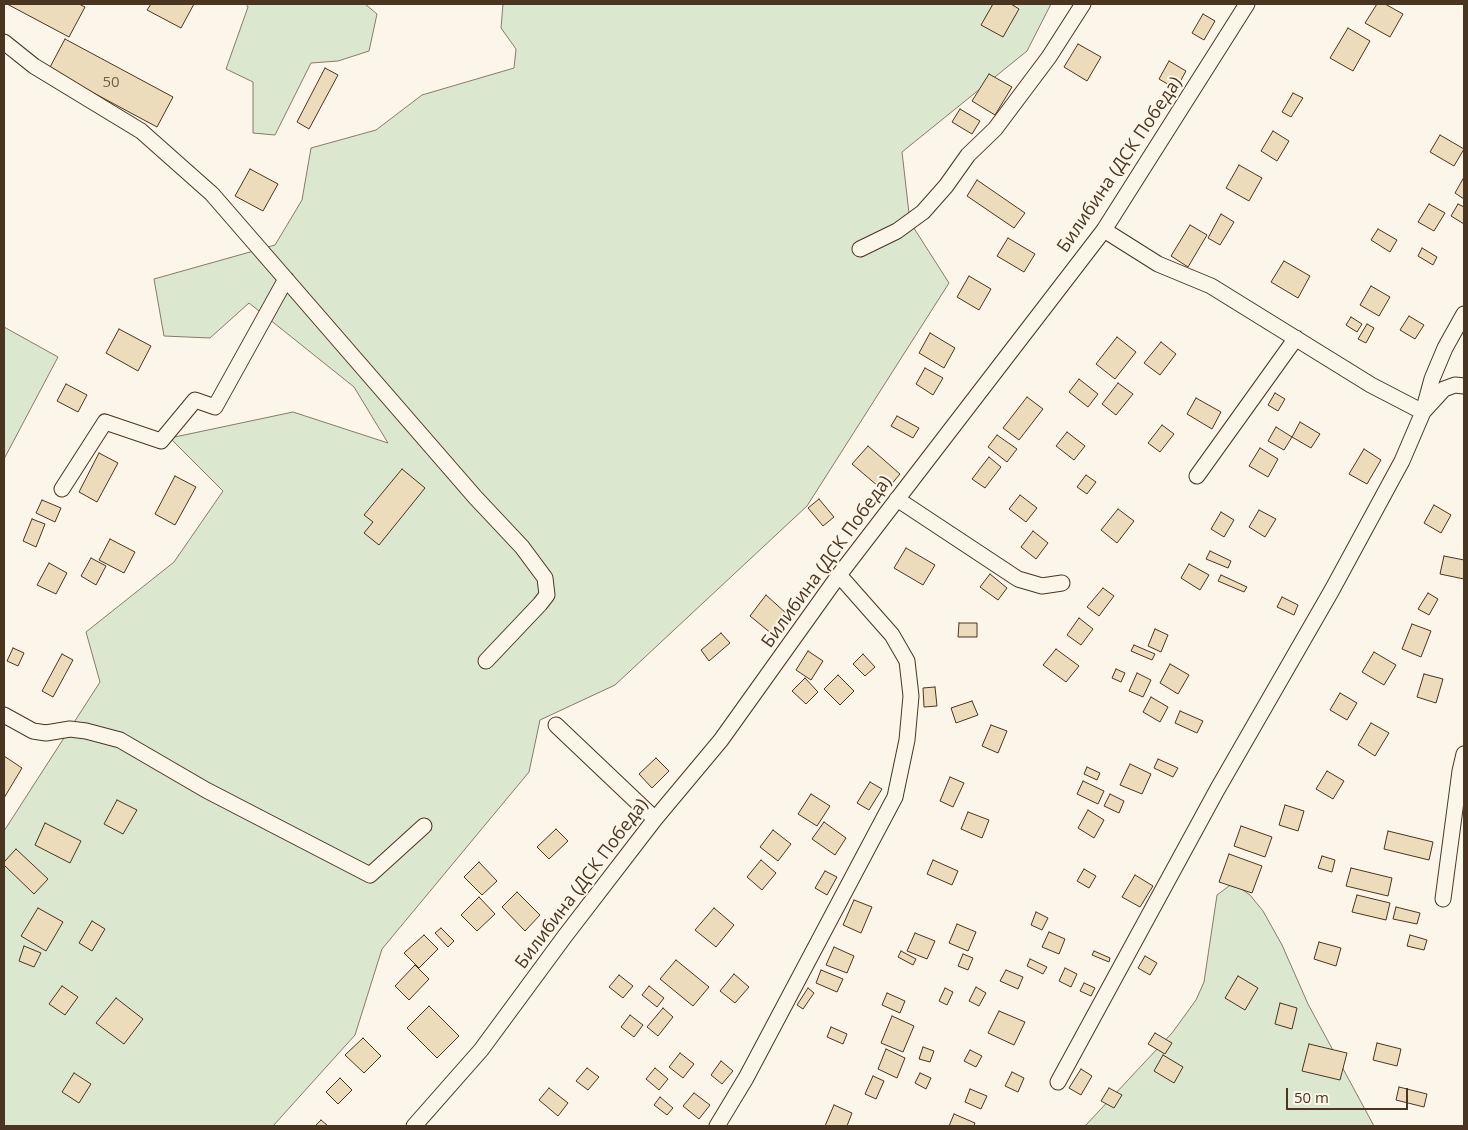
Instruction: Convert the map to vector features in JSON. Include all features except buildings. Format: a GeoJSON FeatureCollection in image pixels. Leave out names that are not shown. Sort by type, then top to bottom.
{"type":"FeatureCollection","features":[{"type":"Feature","properties":{"kind":"street"},"geometry":{"type":"LineString","coordinates":[[860,249],[897,231],[923,212],[946,186],[968,155],[994,129],[1049,57],[1083,4]]}},
{"type":"Feature","properties":{"kind":"street","name":"Билибина (ДСК Победа)"},"geometry":{"type":"LineString","coordinates":[[414,1126],[481,1050],[655,819],[721,740],[839,576],[1104,230],[1247,4]]}},
{"type":"Feature","properties":{"kind":"street"},"geometry":{"type":"LineString","coordinates":[[4,42],[34,66],[142,131],[212,194],[475,497],[522,547],[545,578],[547,595],[486,661]]}},
{"type":"Feature","properties":{"kind":"street"},"geometry":{"type":"LineString","coordinates":[[1104,230],[1158,264],[1211,286],[1372,386],[1423,412]]}},
{"type":"Feature","properties":{"kind":"street"},"geometry":{"type":"LineString","coordinates":[[62,489],[105,422],[161,440],[195,400],[214,407],[286,279]]}},
{"type":"Feature","properties":{"kind":"street"},"geometry":{"type":"LineString","coordinates":[[1058,1082],[1217,790],[1332,590],[1402,461],[1423,412],[1432,379],[1445,348],[1464,314]]}},
{"type":"Feature","properties":{"kind":"street"},"geometry":{"type":"LineString","coordinates":[[1197,476],[1296,338]]}},
{"type":"Feature","properties":{"kind":"street"},"geometry":{"type":"LineString","coordinates":[[1423,412],[1444,388],[1455,385],[1464,386]]}},
{"type":"Feature","properties":{"kind":"street"},"geometry":{"type":"LineString","coordinates":[[897,499],[1018,579],[1042,586],[1062,582]]}},
{"type":"Feature","properties":{"kind":"street"},"geometry":{"type":"LineString","coordinates":[[717,1126],[746,1078],[895,797],[907,740],[911,696],[907,661],[892,635],[839,576]]}},
{"type":"Feature","properties":{"kind":"street"},"geometry":{"type":"LineString","coordinates":[[4,714],[33,731],[46,733],[70,729],[120,740],[206,790],[370,875],[424,826]]}},
{"type":"Feature","properties":{"kind":"street"},"geometry":{"type":"LineString","coordinates":[[556,724],[655,819]]}},
{"type":"Feature","properties":{"kind":"street"},"geometry":{"type":"LineString","coordinates":[[1443,899],[1460,771],[1464,754]]}},
{"type":"Feature","properties":{"kind":"green space"},"geometry":{"type":"Polygon","coordinates":[[[246,4],[365,4],[377,14],[369,51],[338,61],[311,63],[275,135],[253,133],[253,82],[226,69],[248,7],[246,4]]]}},
{"type":"Feature","properties":{"kind":"green space"},"geometry":{"type":"Polygon","coordinates":[[[503,4],[1051,4],[1027,51],[902,152],[910,222],[949,283],[807,506],[615,685],[540,720],[529,772],[382,949],[355,1035],[273,1126],[4,1126],[4,831],[100,682],[86,632],[174,562],[223,491],[170,438],[293,412],[388,443],[354,387],[249,303],[210,338],[164,336],[154,279],[275,245],[302,200],[311,148],[376,130],[422,95],[514,68],[516,49],[501,28],[503,4]]]}},
{"type":"Feature","properties":{"kind":"green space"},"geometry":{"type":"Polygon","coordinates":[[[4,327],[58,357],[4,459],[4,327]]]}},
{"type":"Feature","properties":{"kind":"green space"},"geometry":{"type":"Polygon","coordinates":[[[1233,883],[1250,895],[1263,911],[1282,945],[1308,1004],[1374,1126],[1085,1126],[1172,1033],[1196,1000],[1204,982],[1217,895],[1233,883]]]}}]}
